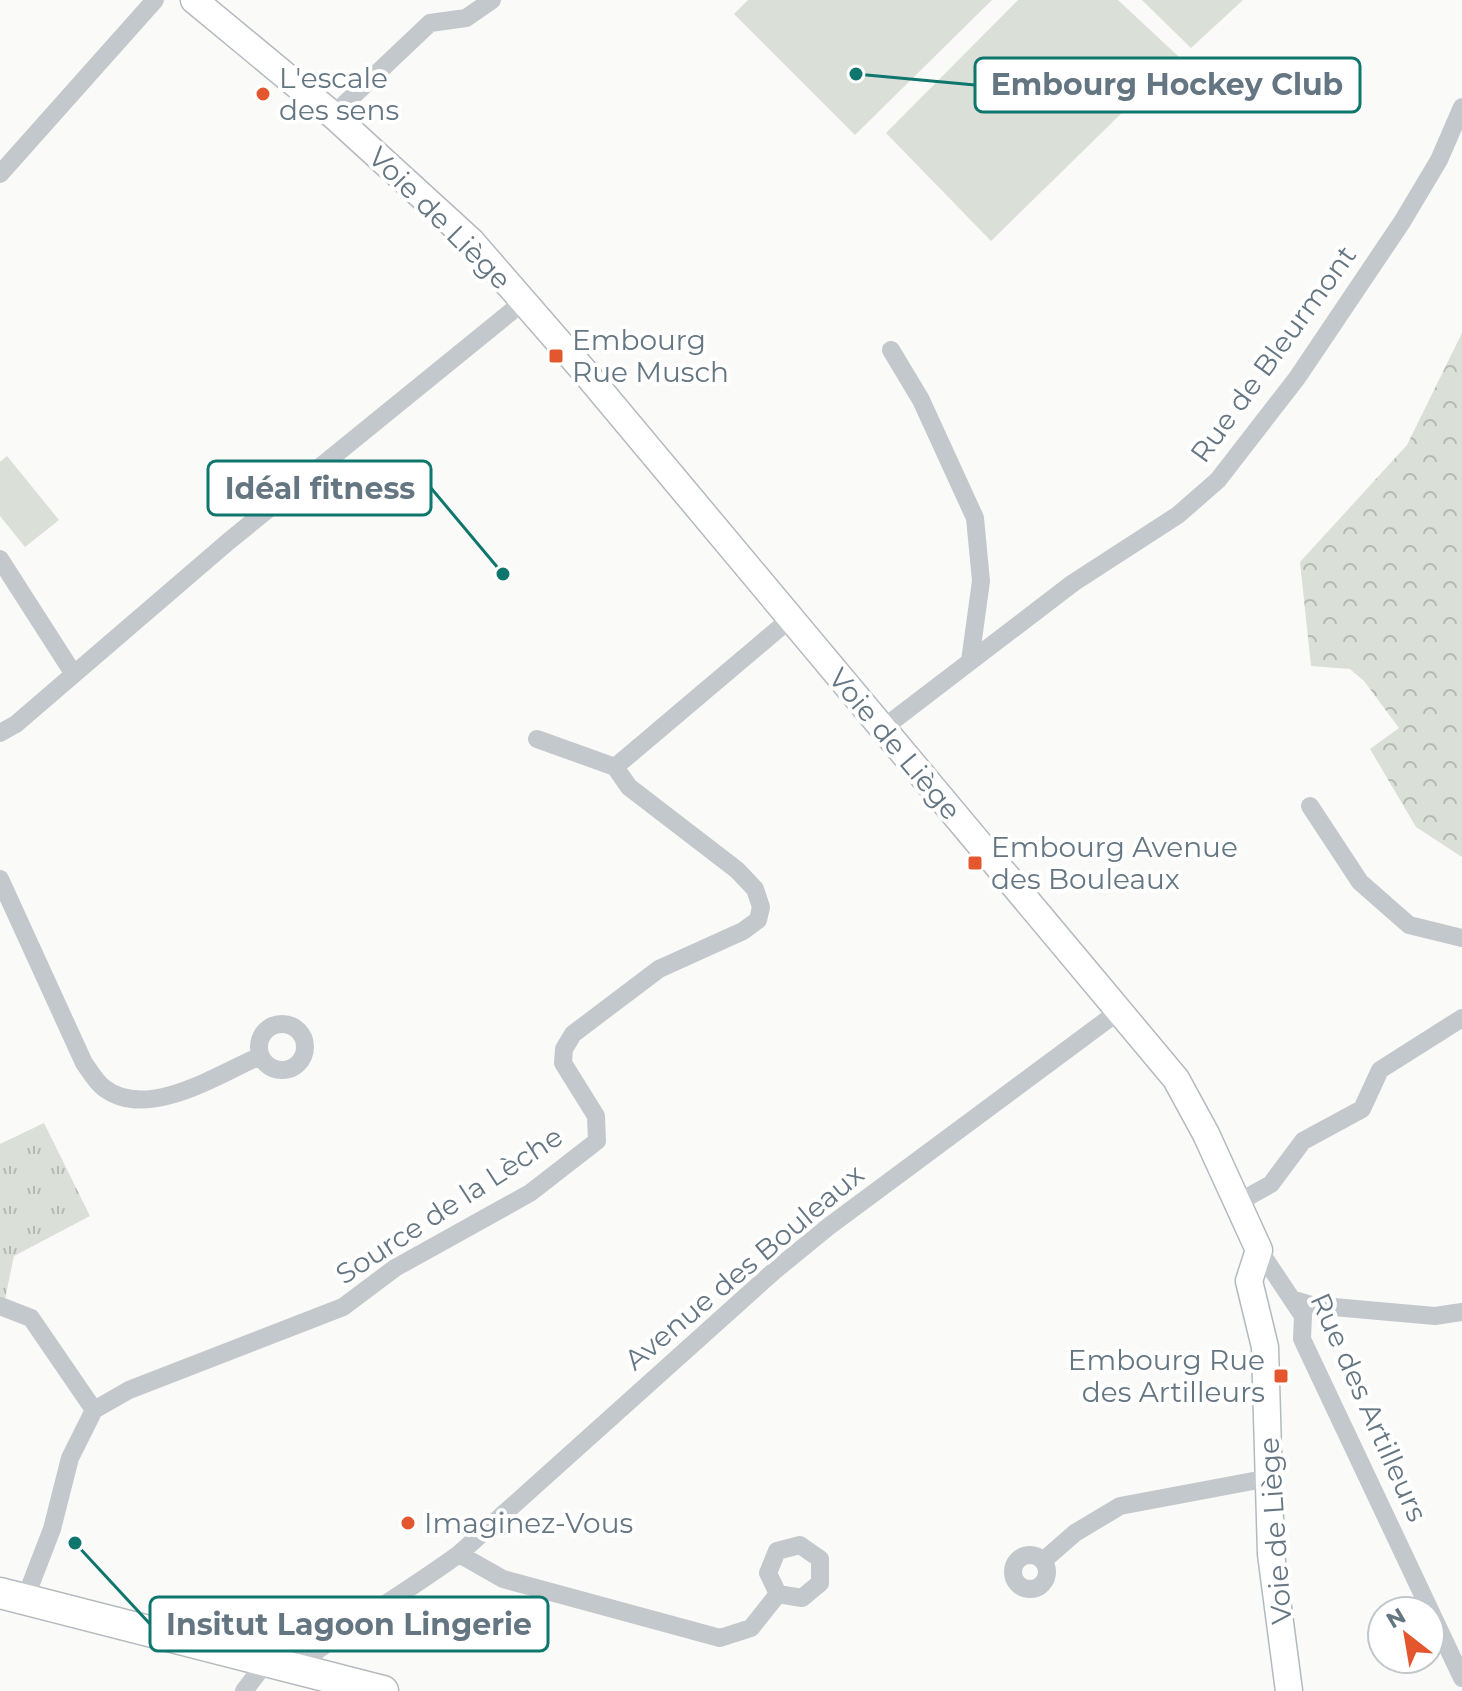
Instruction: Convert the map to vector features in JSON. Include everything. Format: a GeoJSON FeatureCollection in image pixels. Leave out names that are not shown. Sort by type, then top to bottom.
{"type":"FeatureCollection","features":[{"type":"Feature","properties":{"kind":"main road"},"geometry":{"type":"LineString","coordinates":[[9,1600],[383,1691]]}},
{"type":"Feature","properties":{"kind":"street"},"geometry":{"type":"LineString","coordinates":[[1,172],[155,0]]}},
{"type":"Feature","properties":{"kind":"street","name":"Voie de Liège"},"geometry":{"type":"LineString","coordinates":[[194,0],[333,115],[471,241],[1119,1011],[1182,1090],[1259,1250],[1249,1281],[1265,1347],[1271,1554],[1289,1691]]}},
{"type":"Feature","properties":{"kind":"street"},"geometry":{"type":"LineString","coordinates":[[333,115],[430,23],[466,18],[492,0]]}},
{"type":"Feature","properties":{"kind":"street","name":"Rue de Bleurmont"},"geometry":{"type":"LineString","coordinates":[[882,729],[1073,583],[1178,515],[1218,480],[1297,378],[1402,222],[1439,160],[1462,107]]}},
{"type":"Feature","properties":{"kind":"street"},"geometry":{"type":"LineString","coordinates":[[0,733],[16,724],[229,541],[523,302]]}},
{"type":"Feature","properties":{"kind":"street"},"geometry":{"type":"LineString","coordinates":[[891,350],[921,400],[975,518],[981,581],[970,661]]}},
{"type":"Feature","properties":{"kind":"street"},"geometry":{"type":"LineString","coordinates":[[0,559],[73,673]]}},
{"type":"Feature","properties":{"kind":"street"},"geometry":{"type":"LineString","coordinates":[[537,739],[615,767],[790,619]]}},
{"type":"Feature","properties":{"kind":"street"},"geometry":{"type":"LineString","coordinates":[[125,631],[145,640]]}},
{"type":"Feature","properties":{"kind":"street","name":"Source de la Lèche"},"geometry":{"type":"LineString","coordinates":[[94,1410],[129,1390],[343,1307],[395,1268],[530,1193],[597,1141],[599,1128],[596,1116],[563,1063],[564,1049],[573,1034],[659,969],[743,931],[758,920],[761,907],[755,889],[737,870],[629,787],[615,767]]}},
{"type":"Feature","properties":{"kind":"street"},"geometry":{"type":"LineString","coordinates":[[1310,806],[1360,882],[1409,925],[1462,938]]}},
{"type":"Feature","properties":{"kind":"street"},"geometry":{"type":"LineString","coordinates":[[0,879],[84,1063],[102,1086],[133,1101],[154,1101],[260,1056]]}},
{"type":"Feature","properties":{"kind":"street","name":"Avenue des Bouleaux"},"geometry":{"type":"LineString","coordinates":[[244,1691],[280,1664],[417,1584],[459,1554],[773,1272],[1119,1011]]}},
{"type":"Feature","properties":{"kind":"street"},"geometry":{"type":"LineString","coordinates":[[1237,1203],[1271,1184],[1303,1141],[1362,1109],[1380,1070],[1462,1018]]}},
{"type":"Feature","properties":{"kind":"street","name":"Rue des Artilleurs"},"geometry":{"type":"LineString","coordinates":[[1259,1250],[1278,1284],[1294,1300],[1303,1316],[1302,1339],[1462,1678]]}},
{"type":"Feature","properties":{"kind":"street"},"geometry":{"type":"LineString","coordinates":[[1294,1300],[1311,1305],[1424,1315],[1462,1312]]}},
{"type":"Feature","properties":{"kind":"street"},"geometry":{"type":"LineString","coordinates":[[0,1306],[31,1318],[94,1410],[70,1458],[52,1529],[9,1600]]}},
{"type":"Feature","properties":{"kind":"street"},"geometry":{"type":"LineString","coordinates":[[1044,1560],[1075,1533],[1120,1506],[1269,1478]]}},
{"type":"Feature","properties":{"kind":"street"},"geometry":{"type":"LineString","coordinates":[[459,1554],[503,1579],[720,1638],[751,1628],[778,1594]]}},
{"type":"Feature","properties":{"kind":"green space"},"geometry":{"type":"Polygon","coordinates":[[[748,0],[992,0],[855,135],[734,14],[748,0]]]}},
{"type":"Feature","properties":{"kind":"green space"},"geometry":{"type":"Polygon","coordinates":[[[1018,0],[1118,0],[1179,57],[991,241],[886,133],[1018,0]]]}},
{"type":"Feature","properties":{"kind":"green space"},"geometry":{"type":"Polygon","coordinates":[[[1142,0],[1243,0],[1191,48],[1142,0]]]}},
{"type":"Feature","properties":{"kind":"green space"},"geometry":{"type":"Polygon","coordinates":[[[1462,333],[1462,857],[1416,827],[1370,749],[1399,728],[1364,681],[1350,669],[1311,666],[1300,562],[1407,445],[1462,333]]]}},
{"type":"Feature","properties":{"kind":"green space"},"geometry":{"type":"Polygon","coordinates":[[[7,456],[59,520],[25,547],[0,516],[0,462],[7,456]]]}},
{"type":"Feature","properties":{"kind":"green space"},"geometry":{"type":"Polygon","coordinates":[[[44,1123],[90,1216],[14,1256],[5,1299],[0,1298],[0,1144],[44,1123]]]}},
{"type":"Feature","properties":{"kind":"place","name":"Embourg Hockey Club"},"geometry":{"type":"Point","coordinates":[856,74]}},
{"type":"Feature","properties":{"kind":"place","name":"L'escale des sens"},"geometry":{"type":"Point","coordinates":[263,94]}},
{"type":"Feature","properties":{"kind":"place","name":"Embourg Rue Musch"},"geometry":{"type":"Point","coordinates":[556,356]}},
{"type":"Feature","properties":{"kind":"place","name":"Idéal fitness"},"geometry":{"type":"Point","coordinates":[503,574]}},
{"type":"Feature","properties":{"kind":"place","name":"Embourg Avenue des Bouleaux"},"geometry":{"type":"Point","coordinates":[975,863]}},
{"type":"Feature","properties":{"kind":"place","name":"Embourg Rue des Artilleurs"},"geometry":{"type":"Point","coordinates":[1281,1376]}},
{"type":"Feature","properties":{"kind":"place","name":"Imaginez-Vous"},"geometry":{"type":"Point","coordinates":[408,1523]}},
{"type":"Feature","properties":{"kind":"place","name":"Insitut Lagoon Lingerie"},"geometry":{"type":"Point","coordinates":[75,1543]}}]}
